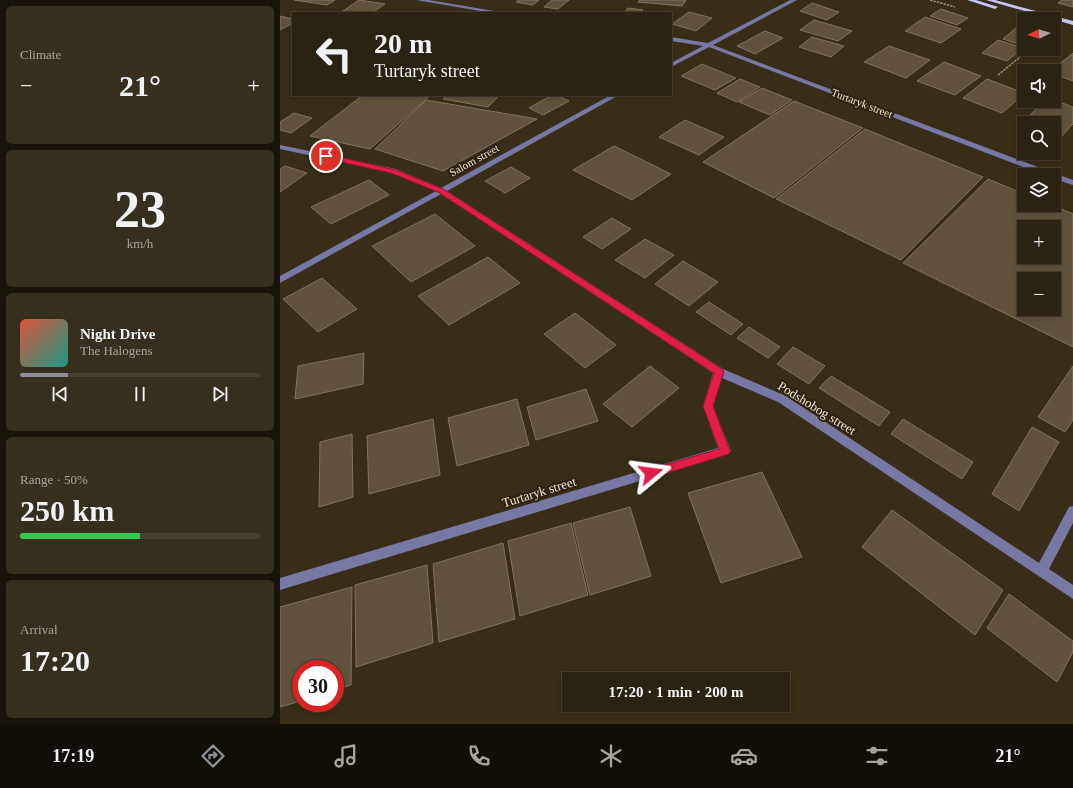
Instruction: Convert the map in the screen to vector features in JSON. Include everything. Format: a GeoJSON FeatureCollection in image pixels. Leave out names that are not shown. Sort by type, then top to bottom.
{"type":"FeatureCollection","features":[{"type":"Feature","properties":{"kind":"main road"},"geometry":{"type":"LineString","coordinates":[[970,0],[1017,12]]}},
{"type":"Feature","properties":{"kind":"main road"},"geometry":{"type":"LineString","coordinates":[[989,0],[1073,23]]}},
{"type":"Feature","properties":{"kind":"main road"},"geometry":{"type":"LineString","coordinates":[[1061,24],[1073,28]]}},
{"type":"Feature","properties":{"kind":"street"},"geometry":{"type":"LineString","coordinates":[[419,0],[497,12]]}},
{"type":"Feature","properties":{"kind":"street"},"geometry":{"type":"LineString","coordinates":[[672,64],[794,0]]}},
{"type":"Feature","properties":{"kind":"street","name":"Turtaryk street"},"geometry":{"type":"LineString","coordinates":[[672,39],[708,45],[1033,168]]}},
{"type":"Feature","properties":{"kind":"street","name":"Salom street"},"geometry":{"type":"LineString","coordinates":[[280,280],[440,190],[614,96]]}},
{"type":"Feature","properties":{"kind":"street","name":"Podshobog street"},"geometry":{"type":"LineString","coordinates":[[280,147],[393,171],[440,190],[719,372],[782,399],[1073,593]]}},
{"type":"Feature","properties":{"kind":"street"},"geometry":{"type":"LineString","coordinates":[[1061,179],[1073,183]]}},
{"type":"Feature","properties":{"kind":"street","name":"Turtaryk street"},"geometry":{"type":"LineString","coordinates":[[280,584],[725,451],[708,406],[719,372]]}},
{"type":"Feature","properties":{"kind":"street"},"geometry":{"type":"LineString","coordinates":[[1040,570],[1073,512]]}},
{"type":"Feature","properties":{"kind":"path"},"geometry":{"type":"LineString","coordinates":[[998,75],[1021,56]]}},
{"type":"Feature","properties":{"kind":"building"},"geometry":{"type":"Polygon","coordinates":[[[294,0],[335,0],[327,5],[294,0]]]}},
{"type":"Feature","properties":{"kind":"building"},"geometry":{"type":"Polygon","coordinates":[[[359,0],[385,4],[373,12],[341,12],[359,0]]]}},
{"type":"Feature","properties":{"kind":"building"},"geometry":{"type":"Polygon","coordinates":[[[519,0],[539,0],[533,5],[516,2],[519,0]]]}},
{"type":"Feature","properties":{"kind":"building"},"geometry":{"type":"Polygon","coordinates":[[[552,0],[569,0],[558,9],[544,7],[552,0]]]}},
{"type":"Feature","properties":{"kind":"building"},"geometry":{"type":"Polygon","coordinates":[[[640,0],[686,0],[682,6],[638,2],[640,0]]]}},
{"type":"Feature","properties":{"kind":"building"},"geometry":{"type":"Polygon","coordinates":[[[1062,0],[1073,0],[1073,7],[1058,3],[1062,0]]]}},
{"type":"Feature","properties":{"kind":"building"},"geometry":{"type":"Polygon","coordinates":[[[812,3],[839,12],[827,20],[800,11],[812,3]]]}},
{"type":"Feature","properties":{"kind":"building"},"geometry":{"type":"Polygon","coordinates":[[[628,8],[643,10],[641,12],[625,12],[628,8]]]}},
{"type":"Feature","properties":{"kind":"building"},"geometry":{"type":"Polygon","coordinates":[[[941,9],[968,18],[957,25],[930,16],[941,9]]]}},
{"type":"Feature","properties":{"kind":"building"},"geometry":{"type":"Polygon","coordinates":[[[689,12],[712,18],[696,31],[672,24],[689,12]]]}},
{"type":"Feature","properties":{"kind":"building"},"geometry":{"type":"Polygon","coordinates":[[[280,16],[292,19],[292,24],[280,30],[280,16]]]}},
{"type":"Feature","properties":{"kind":"building"},"geometry":{"type":"Polygon","coordinates":[[[925,17],[961,29],[941,43],[905,31],[925,17]]]}},
{"type":"Feature","properties":{"kind":"building"},"geometry":{"type":"Polygon","coordinates":[[[814,20],[852,31],[838,41],[800,30],[814,20]]]}},
{"type":"Feature","properties":{"kind":"building"},"geometry":{"type":"Polygon","coordinates":[[[1017,27],[1017,44],[1003,39],[1017,27]]]}},
{"type":"Feature","properties":{"kind":"building"},"geometry":{"type":"Polygon","coordinates":[[[765,31],[783,38],[755,54],[737,46],[765,31]]]}},
{"type":"Feature","properties":{"kind":"building"},"geometry":{"type":"Polygon","coordinates":[[[812,37],[844,46],[831,57],[799,47],[812,37]]]}},
{"type":"Feature","properties":{"kind":"building"},"geometry":{"type":"Polygon","coordinates":[[[998,40],[1017,46],[1017,53],[1007,61],[982,53],[998,40]]]}},
{"type":"Feature","properties":{"kind":"building"},"geometry":{"type":"Polygon","coordinates":[[[889,46],[930,60],[906,78],[864,62],[889,46]]]}},
{"type":"Feature","properties":{"kind":"building"},"geometry":{"type":"Polygon","coordinates":[[[1073,53],[1073,81],[1061,77],[1061,64],[1060,64],[1073,53]]]}},
{"type":"Feature","properties":{"kind":"building"},"geometry":{"type":"Polygon","coordinates":[[[944,62],[981,76],[955,95],[917,81],[944,62]]]}},
{"type":"Feature","properties":{"kind":"building"},"geometry":{"type":"Polygon","coordinates":[[[702,64],[736,78],[715,90],[681,76],[702,64]]]}},
{"type":"Feature","properties":{"kind":"building"},"geometry":{"type":"Polygon","coordinates":[[[740,79],[760,87],[737,102],[717,93],[740,79]]]}},
{"type":"Feature","properties":{"kind":"building"},"geometry":{"type":"Polygon","coordinates":[[[987,79],[1017,90],[1017,100],[1002,113],[963,98],[987,79]]]}},
{"type":"Feature","properties":{"kind":"building"},"geometry":{"type":"Polygon","coordinates":[[[762,88],[792,100],[770,115],[739,102],[762,88]]]}},
{"type":"Feature","properties":{"kind":"building"},"geometry":{"type":"Polygon","coordinates":[[[362,96],[430,96],[370,149],[310,136],[362,96]]]}},
{"type":"Feature","properties":{"kind":"building"},"geometry":{"type":"Polygon","coordinates":[[[446,96],[499,96],[488,107],[443,99],[446,96]]]}},
{"type":"Feature","properties":{"kind":"building"},"geometry":{"type":"Polygon","coordinates":[[[550,96],[558,96],[569,101],[543,115],[529,108],[550,96]]]}},
{"type":"Feature","properties":{"kind":"building"},"geometry":{"type":"Polygon","coordinates":[[[426,100],[537,119],[443,171],[375,149],[426,100]]]}},
{"type":"Feature","properties":{"kind":"building"},"geometry":{"type":"Polygon","coordinates":[[[794,101],[863,128],[774,198],[703,162],[794,101]]]}},
{"type":"Feature","properties":{"kind":"building"},"geometry":{"type":"Polygon","coordinates":[[[1061,103],[1073,107],[1073,124],[1062,136],[1061,116],[1029,116],[1037,108],[1061,108],[1061,103]]]}},
{"type":"Feature","properties":{"kind":"building"},"geometry":{"type":"Polygon","coordinates":[[[294,113],[312,118],[291,133],[280,130],[280,122],[294,113]]]}},
{"type":"Feature","properties":{"kind":"building"},"geometry":{"type":"Polygon","coordinates":[[[685,120],[724,137],[699,155],[659,137],[685,120]]]}},
{"type":"Feature","properties":{"kind":"building"},"geometry":{"type":"Polygon","coordinates":[[[865,129],[983,177],[901,260],[776,199],[865,129]]]}},
{"type":"Feature","properties":{"kind":"building"},"geometry":{"type":"Polygon","coordinates":[[[614,146],[671,174],[632,200],[573,170],[614,146]]]}},
{"type":"Feature","properties":{"kind":"building"},"geometry":{"type":"Polygon","coordinates":[[[285,166],[307,173],[280,192],[280,169],[285,166]]]}},
{"type":"Feature","properties":{"kind":"building"},"geometry":{"type":"Polygon","coordinates":[[[511,167],[530,178],[505,193],[485,181],[511,167]]]}},
{"type":"Feature","properties":{"kind":"building"},"geometry":{"type":"Polygon","coordinates":[[[988,179],[1017,191],[1017,212],[1061,212],[1061,209],[1073,214],[1073,347],[903,263],[988,179]]]}},
{"type":"Feature","properties":{"kind":"building"},"geometry":{"type":"Polygon","coordinates":[[[369,180],[389,195],[331,224],[311,207],[369,180]]]}},
{"type":"Feature","properties":{"kind":"building"},"geometry":{"type":"Polygon","coordinates":[[[435,214],[475,246],[411,282],[372,246],[435,214]]]}},
{"type":"Feature","properties":{"kind":"building"},"geometry":{"type":"Polygon","coordinates":[[[612,218],[631,229],[602,249],[583,237],[612,218]]]}},
{"type":"Feature","properties":{"kind":"building"},"geometry":{"type":"Polygon","coordinates":[[[645,239],[674,255],[645,278],[615,260],[645,239]]]}},
{"type":"Feature","properties":{"kind":"building"},"geometry":{"type":"Polygon","coordinates":[[[488,257],[520,283],[449,325],[418,296],[488,257]]]}},
{"type":"Feature","properties":{"kind":"building"},"geometry":{"type":"Polygon","coordinates":[[[683,261],[718,282],[689,306],[655,284],[683,261]]]}},
{"type":"Feature","properties":{"kind":"building"},"geometry":{"type":"Polygon","coordinates":[[[322,278],[357,309],[318,332],[283,299],[322,278]]]}},
{"type":"Feature","properties":{"kind":"building"},"geometry":{"type":"Polygon","coordinates":[[[709,302],[743,324],[731,335],[696,312],[709,302]]]}},
{"type":"Feature","properties":{"kind":"building"},"geometry":{"type":"Polygon","coordinates":[[[575,313],[616,345],[585,368],[544,334],[575,313]]]}},
{"type":"Feature","properties":{"kind":"building"},"geometry":{"type":"Polygon","coordinates":[[[749,327],[780,347],[768,358],[737,338],[749,327]]]}},
{"type":"Feature","properties":{"kind":"building"},"geometry":{"type":"Polygon","coordinates":[[[793,347],[825,366],[809,384],[777,364],[793,347]]]}},
{"type":"Feature","properties":{"kind":"building"},"geometry":{"type":"Polygon","coordinates":[[[364,353],[363,384],[295,399],[298,366],[364,353]]]}},
{"type":"Feature","properties":{"kind":"building"},"geometry":{"type":"Polygon","coordinates":[[[650,366],[679,388],[632,427],[603,404],[650,366]]]}},
{"type":"Feature","properties":{"kind":"building"},"geometry":{"type":"Polygon","coordinates":[[[1073,366],[1073,420],[1065,432],[1038,417],[1073,366]]]}},
{"type":"Feature","properties":{"kind":"building"},"geometry":{"type":"Polygon","coordinates":[[[831,376],[890,412],[879,426],[819,388],[831,376]]]}},
{"type":"Feature","properties":{"kind":"building"},"geometry":{"type":"Polygon","coordinates":[[[586,389],[598,421],[536,440],[527,407],[586,389]]]}},
{"type":"Feature","properties":{"kind":"building"},"geometry":{"type":"Polygon","coordinates":[[[517,399],[529,445],[457,466],[448,418],[517,399]]]}},
{"type":"Feature","properties":{"kind":"building"},"geometry":{"type":"Polygon","coordinates":[[[433,419],[440,475],[369,494],[367,436],[433,419]]]}},
{"type":"Feature","properties":{"kind":"building"},"geometry":{"type":"Polygon","coordinates":[[[903,419],[973,462],[962,479],[891,434],[903,419]]]}},
{"type":"Feature","properties":{"kind":"building"},"geometry":{"type":"Polygon","coordinates":[[[1032,427],[1059,442],[1019,511],[992,494],[1032,427]]]}},
{"type":"Feature","properties":{"kind":"building"},"geometry":{"type":"Polygon","coordinates":[[[352,434],[353,497],[319,507],[320,442],[352,434]]]}},
{"type":"Feature","properties":{"kind":"building"},"geometry":{"type":"Polygon","coordinates":[[[762,472],[802,557],[721,583],[688,493],[762,472]]]}},
{"type":"Feature","properties":{"kind":"building"},"geometry":{"type":"Polygon","coordinates":[[[630,507],[651,576],[590,595],[573,523],[630,507]]]}},
{"type":"Feature","properties":{"kind":"building"},"geometry":{"type":"Polygon","coordinates":[[[892,510],[1003,590],[975,635],[862,547],[892,510]]]}},
{"type":"Feature","properties":{"kind":"building"},"geometry":{"type":"Polygon","coordinates":[[[571,523],[588,595],[520,616],[508,541],[571,523]]]}},
{"type":"Feature","properties":{"kind":"building"},"geometry":{"type":"Polygon","coordinates":[[[503,543],[515,619],[439,642],[433,564],[503,543]]]}},
{"type":"Feature","properties":{"kind":"building"},"geometry":{"type":"Polygon","coordinates":[[[427,565],[433,643],[356,667],[355,585],[427,565]]]}},
{"type":"Feature","properties":{"kind":"building"},"geometry":{"type":"Polygon","coordinates":[[[352,587],[351,685],[344,687],[344,660],[292,660],[292,704],[280,707],[280,607],[352,587]]]}},
{"type":"Feature","properties":{"kind":"building"},"geometry":{"type":"Polygon","coordinates":[[[1009,594],[1073,641],[1073,652],[1057,682],[987,628],[1009,594]]]}},
{"type":"Feature","properties":{"kind":"route"},"geometry":{"type":"LineString","coordinates":[[326,156],[393,171],[440,190],[719,372],[708,406],[725,451],[651,473]]}}]}
